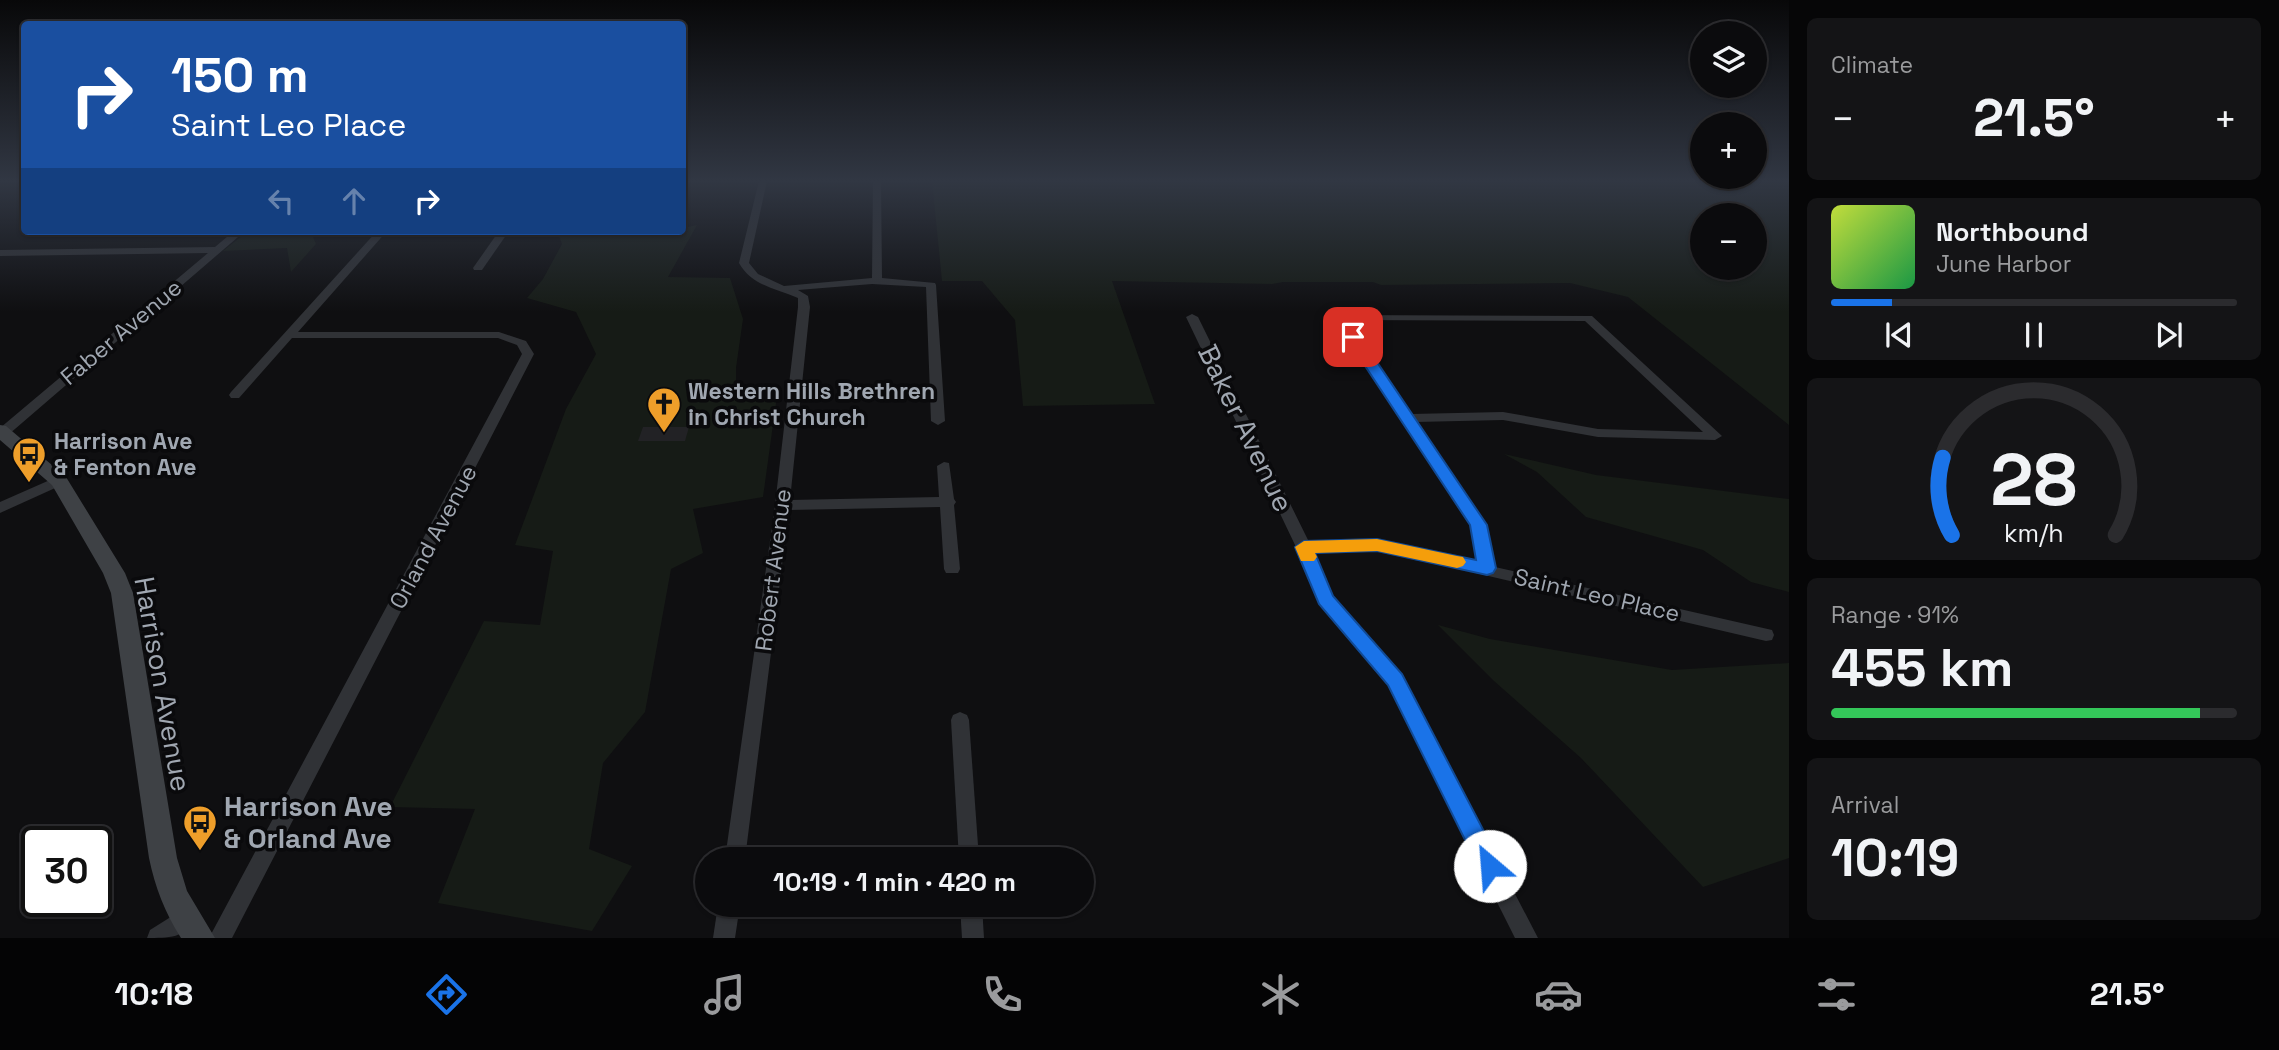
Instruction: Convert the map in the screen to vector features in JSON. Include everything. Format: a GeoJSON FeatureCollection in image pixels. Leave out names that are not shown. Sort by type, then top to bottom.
{"type":"FeatureCollection","features":[{"type":"Feature","properties":{"kind":"main road","name":"Harrison Avenue"},"geometry":{"type":"LineString","coordinates":[[1,431],[59,481],[114,573],[122,593],[163,858],[171,892],[192,929]]}},
{"type":"Feature","properties":{"kind":"street"},"geometry":{"type":"LineString","coordinates":[[753,225],[744,263],[757,279],[788,288],[812,284],[877,282],[915,282],[931,285],[938,421]]}},
{"type":"Feature","properties":{"kind":"street"},"geometry":{"type":"LineString","coordinates":[[877,225],[877,282]]}},
{"type":"Feature","properties":{"kind":"street","name":"Faber Avenue"},"geometry":{"type":"LineString","coordinates":[[1,431],[235,235]]}},
{"type":"Feature","properties":{"kind":"street"},"geometry":{"type":"LineString","coordinates":[[234,395],[378,235]]}},
{"type":"Feature","properties":{"kind":"street"},"geometry":{"type":"LineString","coordinates":[[478,268],[501,235]]}},
{"type":"Feature","properties":{"kind":"street"},"geometry":{"type":"LineString","coordinates":[[0,253],[218,250]]}},
{"type":"Feature","properties":{"kind":"street","name":"Robert Avenue"},"geometry":{"type":"LineString","coordinates":[[737,847],[782,505],[804,307],[803,296],[788,288]]}},
{"type":"Feature","properties":{"kind":"street","name":"Baker Avenue"},"geometry":{"type":"LineString","coordinates":[[1192,317],[1304,547],[1325,599],[1395,680],[1527,938]]}},
{"type":"Feature","properties":{"kind":"street"},"geometry":{"type":"LineString","coordinates":[[1408,418],[1503,416],[1598,433],[1715,436],[1588,318],[1339,317],[1479,525],[1487,568]]}},
{"type":"Feature","properties":{"kind":"street","name":"Orland Avenue"},"geometry":{"type":"LineString","coordinates":[[220,938],[457,494],[528,354],[527,348],[516,339],[499,335],[288,335]]}},
{"type":"Feature","properties":{"kind":"street"},"geometry":{"type":"LineString","coordinates":[[944,466],[952,569]]}},
{"type":"Feature","properties":{"kind":"street"},"geometry":{"type":"LineString","coordinates":[[0,508],[59,481]]}},
{"type":"Feature","properties":{"kind":"street"},"geometry":{"type":"LineString","coordinates":[[782,505],[948,502]]}},
{"type":"Feature","properties":{"kind":"street","name":"Saint Leo Place"},"geometry":{"type":"LineString","coordinates":[[1304,547],[1377,545],[1487,568],[1766,635]]}},
{"type":"Feature","properties":{"kind":"street"},"geometry":{"type":"LineString","coordinates":[[960,720],[968,847]]}},
{"type":"Feature","properties":{"kind":"street"},"geometry":{"type":"LineString","coordinates":[[724,938],[727,917]]}},
{"type":"Feature","properties":{"kind":"street"},"geometry":{"type":"LineString","coordinates":[[972,917],[974,938]]}},
{"type":"Feature","properties":{"kind":"street"},"geometry":{"type":"LineString","coordinates":[[158,938],[192,929]]}},
{"type":"Feature","properties":{"kind":"shaded area"},"geometry":{"type":"Polygon","coordinates":[[[697,225],[668,277],[730,278],[743,319],[736,368],[736,395],[777,396],[763,497],[693,509],[703,553],[671,569],[645,712],[603,763],[589,849],[632,866],[592,931],[438,903],[475,809],[390,807],[484,621],[540,625],[553,551],[515,545],[566,409],[596,354],[576,312],[527,298],[543,279],[562,244],[559,235],[686,235],[686,227],[697,225]]]}},
{"type":"Feature","properties":{"kind":"shaded area"},"geometry":{"type":"Polygon","coordinates":[[[936,225],[1690,225],[1690,280],[1767,280],[1767,225],[1789,225],[1789,425],[1628,297],[1570,283],[1381,285],[1373,282],[1272,284],[1112,281],[1155,404],[1023,406],[1015,320],[982,281],[942,281],[936,225]]]}},
{"type":"Feature","properties":{"kind":"shaded area"},"geometry":{"type":"Polygon","coordinates":[[[243,235],[312,235],[316,244],[291,272],[287,248],[223,251],[243,235]]]}},
{"type":"Feature","properties":{"kind":"shaded area"},"geometry":{"type":"Polygon","coordinates":[[[1504,454],[1596,475],[1789,499],[1789,592],[1751,582],[1703,550],[1586,517],[1537,472],[1504,454]]]}},
{"type":"Feature","properties":{"kind":"shaded area"},"geometry":{"type":"Polygon","coordinates":[[[1438,625],[1490,639],[1672,670],[1789,663],[1789,858],[1703,887],[1581,758],[1494,681],[1438,625]]]}},
{"type":"Feature","properties":{"kind":"building","name":"Western Hills Brethren in Christ Church"},"geometry":{"type":"Polygon","coordinates":[[[643,427],[689,427],[685,441],[638,441],[643,427]]]}},
{"type":"Feature","properties":{"kind":"slow traffic"},"geometry":{"type":"LineString","coordinates":[[1308,557],[1304,547],[1377,545],[1457,562]]}},
{"type":"Feature","properties":{"kind":"place","name":"Western Hills Brethren in Christ Church"},"geometry":{"type":"Point","coordinates":[664,434]}},
{"type":"Feature","properties":{"kind":"place","name":"Harrison Ave & Fenton Ave"},"geometry":{"type":"Point","coordinates":[29,484]}},
{"type":"Feature","properties":{"kind":"place","name":"Harrison Ave & Orland Ave"},"geometry":{"type":"Point","coordinates":[200,852]}},
{"type":"Feature","properties":{"kind":"route"},"geometry":{"type":"LineString","coordinates":[[1353,337],[1479,525],[1487,568],[1377,545],[1304,547],[1325,599],[1395,680],[1490,866]]}}]}
